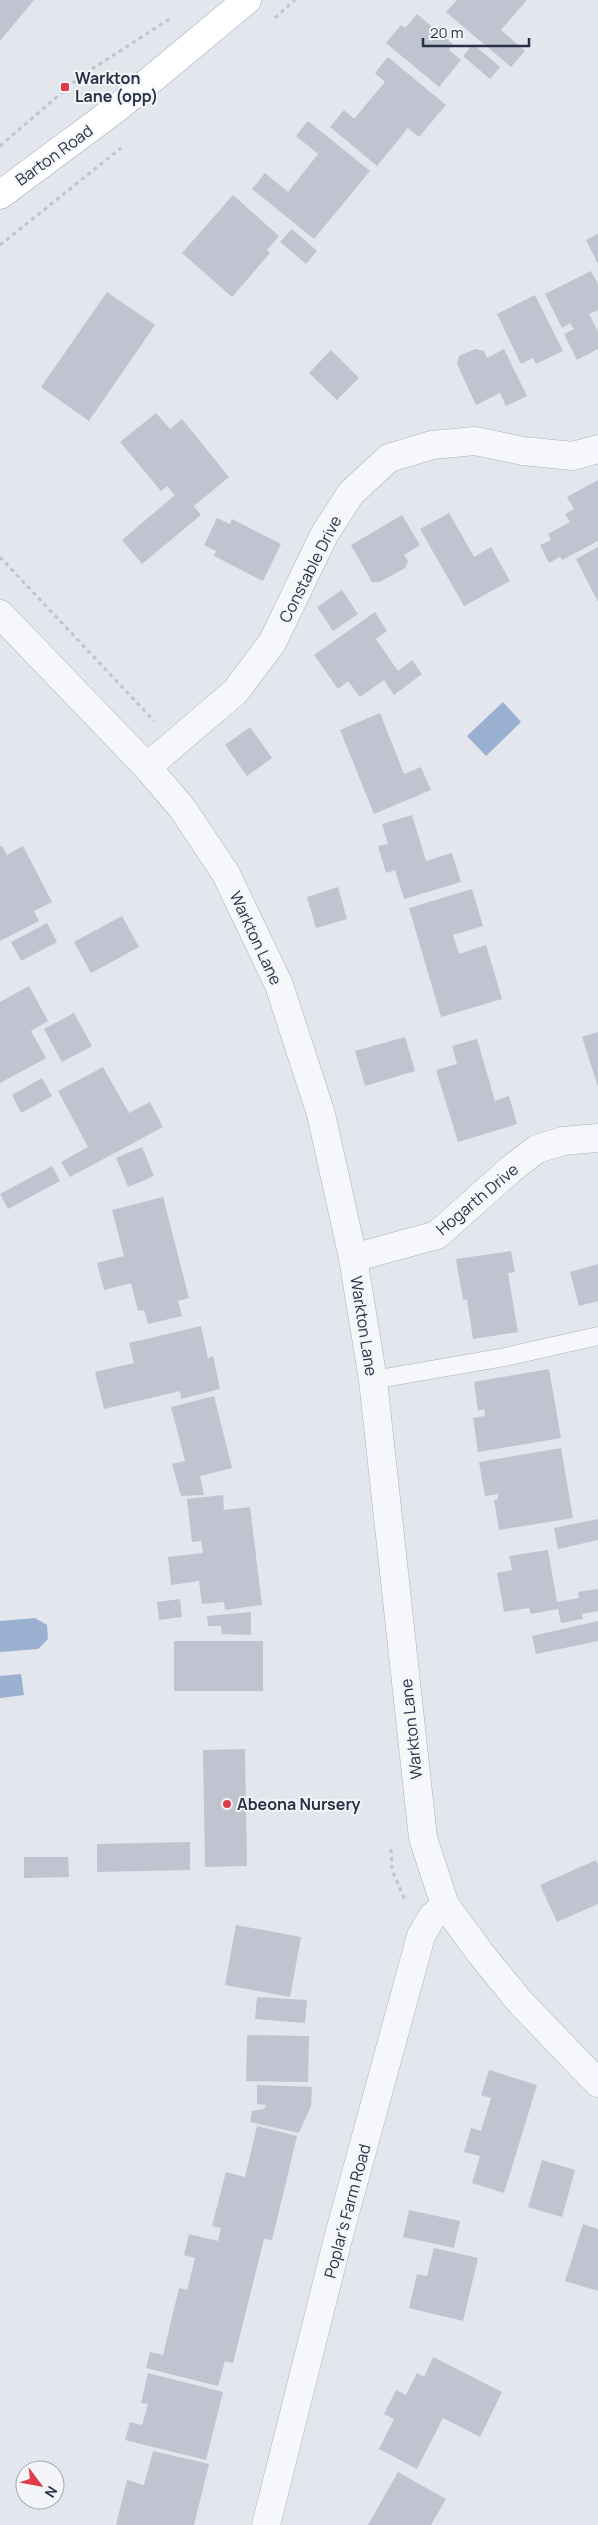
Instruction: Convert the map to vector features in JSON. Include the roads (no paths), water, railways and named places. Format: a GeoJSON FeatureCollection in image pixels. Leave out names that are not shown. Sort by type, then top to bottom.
{"type":"FeatureCollection","features":[{"type":"Feature","properties":{"kind":"main road","name":"Barton Road"},"geometry":{"type":"LineString","coordinates":[[0,195],[117,108],[247,0]]}},
{"type":"Feature","properties":{"kind":"street","name":"Constable Drive"},"geometry":{"type":"LineString","coordinates":[[147,767],[235,692],[272,643],[324,535],[351,493],[389,458],[432,445],[475,441],[523,451],[573,456],[598,449]]}},
{"type":"Feature","properties":{"kind":"street","name":"Warkton Lane"},"geometry":{"type":"LineString","coordinates":[[0,614],[147,767],[182,808],[226,874],[279,985],[321,1114],[353,1258],[373,1380],[423,1838],[445,1905],[481,1954],[522,2003],[598,2083]]}},
{"type":"Feature","properties":{"kind":"street","name":"Hogarth Drive"},"geometry":{"type":"LineString","coordinates":[[353,1258],[437,1236],[536,1149],[563,1141],[598,1138]]}},
{"type":"Feature","properties":{"kind":"street","name":"Poplar's Farm Road"},"geometry":{"type":"LineString","coordinates":[[266,2525],[340,2235],[421,1936],[432,1917],[445,1905]]}},
{"type":"Feature","properties":{"kind":"lane"},"geometry":{"type":"LineString","coordinates":[[373,1380],[505,1357],[598,1336]]}},
{"type":"Feature","properties":{"kind":"water"},"geometry":{"type":"Polygon","coordinates":[[[503,702],[521,722],[486,756],[467,736],[503,702]]]}},
{"type":"Feature","properties":{"kind":"water"},"geometry":{"type":"Polygon","coordinates":[[[35,1618],[47,1625],[48,1639],[38,1649],[0,1652],[0,1621],[35,1618]]]}},
{"type":"Feature","properties":{"kind":"water"},"geometry":{"type":"Polygon","coordinates":[[[21,1674],[24,1695],[0,1698],[0,1676],[21,1674]]]}},
{"type":"Feature","properties":{"kind":"place","name":"Warkton Lane (opp)"},"geometry":{"type":"Point","coordinates":[65,87]}},
{"type":"Feature","properties":{"kind":"place","name":"Abeona Nursery"},"geometry":{"type":"Point","coordinates":[227,1804]}}]}
